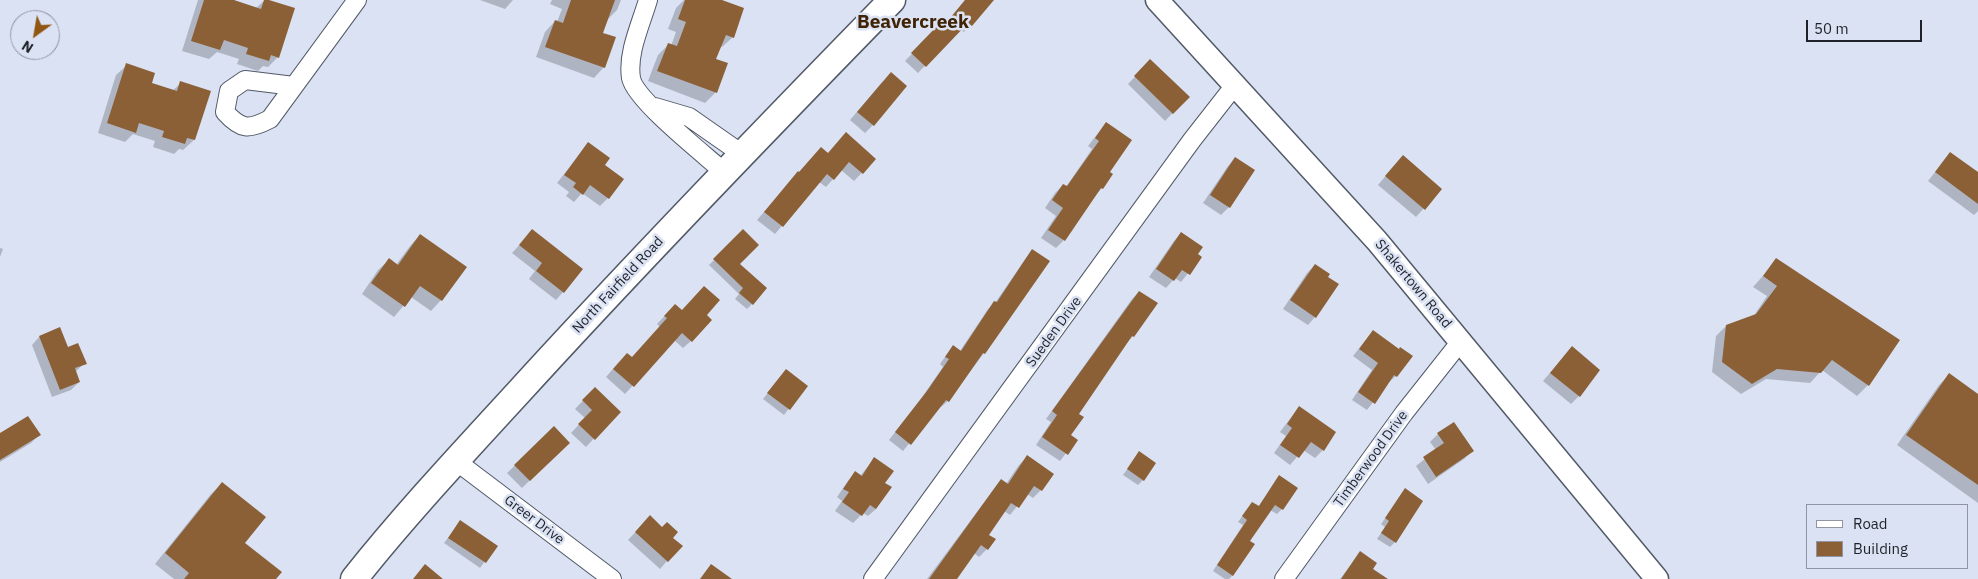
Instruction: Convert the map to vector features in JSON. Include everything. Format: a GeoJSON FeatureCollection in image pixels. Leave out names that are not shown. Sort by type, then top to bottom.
{"type":"FeatureCollection","features":[{"type":"Feature","properties":{"kind":"main road","name":"North Fairfield Road"},"geometry":{"type":"LineString","coordinates":[[354,579],[456,461],[569,336],[733,163],[892,0]]}},
{"type":"Feature","properties":{"kind":"street"},"geometry":{"type":"LineString","coordinates":[[294,86],[357,0]]}},
{"type":"Feature","properties":{"kind":"street"},"geometry":{"type":"LineString","coordinates":[[648,0],[630,58],[631,79],[639,95],[679,134],[733,163]]}},
{"type":"Feature","properties":{"kind":"street","name":"Shakertown Road"},"geometry":{"type":"LineString","coordinates":[[1157,0],[1377,242],[1657,579]]}},
{"type":"Feature","properties":{"kind":"street","name":"Sueden Drive"},"geometry":{"type":"LineString","coordinates":[[873,579],[1192,140],[1235,85]]}},
{"type":"Feature","properties":{"kind":"street"},"geometry":{"type":"LineString","coordinates":[[652,106],[689,118],[733,163]]}},
{"type":"Feature","properties":{"kind":"street","name":"Timberwood Drive"},"geometry":{"type":"LineString","coordinates":[[1284,579],[1404,413],[1461,341]]}},
{"type":"Feature","properties":{"kind":"street","name":"Greer Drive"},"geometry":{"type":"LineString","coordinates":[[456,461],[612,579]]}},
{"type":"Feature","properties":{"kind":"building"},"geometry":{"type":"Polygon","coordinates":[[[204,0],[234,0],[261,9],[264,0],[269,0],[295,8],[279,58],[271,55],[269,61],[246,54],[248,48],[224,40],[220,50],[191,41],[204,0]]]}},
{"type":"Feature","properties":{"kind":"building"},"geometry":{"type":"Polygon","coordinates":[[[571,0],[615,0],[603,33],[616,37],[605,68],[545,47],[555,20],[563,23],[571,0]]]}},
{"type":"Feature","properties":{"kind":"building"},"geometry":{"type":"Polygon","coordinates":[[[685,0],[722,0],[744,8],[734,38],[726,35],[716,59],[728,63],[717,93],[657,71],[668,43],[677,46],[686,22],[678,19],[685,0]]]}},
{"type":"Feature","properties":{"kind":"building"},"geometry":{"type":"Polygon","coordinates":[[[965,0],[994,0],[972,26],[968,23],[926,67],[911,53],[939,24],[942,28],[965,0]]]}},
{"type":"Feature","properties":{"kind":"building"},"geometry":{"type":"Polygon","coordinates":[[[1150,59],[1190,97],[1173,114],[1134,76],[1150,59]]]}},
{"type":"Feature","properties":{"kind":"building"},"geometry":{"type":"Polygon","coordinates":[[[126,63],[155,73],[152,83],[177,91],[180,81],[211,91],[195,140],[187,138],[185,144],[162,137],[164,131],[139,123],[136,133],[107,123],[126,63]]]}},
{"type":"Feature","properties":{"kind":"building"},"geometry":{"type":"Polygon","coordinates":[[[891,72],[907,86],[874,126],[857,112],[891,72]]]}},
{"type":"Feature","properties":{"kind":"building"},"geometry":{"type":"Polygon","coordinates":[[[1106,122],[1132,140],[1110,172],[1113,174],[1103,189],[1101,188],[1065,241],[1048,230],[1063,208],[1052,200],[1063,184],[1067,186],[1099,141],[1095,138],[1106,122]]]}},
{"type":"Feature","properties":{"kind":"building"},"geometry":{"type":"Polygon","coordinates":[[[846,132],[876,159],[863,174],[849,162],[834,180],[827,174],[783,227],[764,212],[821,147],[828,153],[846,132]]]}},
{"type":"Feature","properties":{"kind":"building"},"geometry":{"type":"Polygon","coordinates":[[[588,142],[610,158],[605,165],[624,179],[609,199],[590,185],[583,195],[573,187],[576,183],[564,175],[588,142]]]}},
{"type":"Feature","properties":{"kind":"building"},"geometry":{"type":"Polygon","coordinates":[[[1950,152],[1978,172],[1978,204],[1935,172],[1950,152]]]}},
{"type":"Feature","properties":{"kind":"building"},"geometry":{"type":"Polygon","coordinates":[[[1403,155],[1442,189],[1425,210],[1385,176],[1403,155]]]}},
{"type":"Feature","properties":{"kind":"building"},"geometry":{"type":"Polygon","coordinates":[[[1235,157],[1255,170],[1230,208],[1210,195],[1235,157]]]}},
{"type":"Feature","properties":{"kind":"building"},"geometry":{"type":"Polygon","coordinates":[[[532,229],[583,269],[564,293],[536,271],[542,263],[519,245],[532,229]]]}},
{"type":"Feature","properties":{"kind":"building"},"geometry":{"type":"Polygon","coordinates":[[[743,229],[759,245],[740,264],[767,288],[753,305],[739,293],[743,288],[713,259],[743,229]]]}},
{"type":"Feature","properties":{"kind":"building"},"geometry":{"type":"Polygon","coordinates":[[[1181,232],[1203,247],[1198,254],[1202,257],[1190,275],[1182,270],[1174,281],[1156,269],[1181,232]]]}},
{"type":"Feature","properties":{"kind":"building"},"geometry":{"type":"Polygon","coordinates":[[[420,234],[467,267],[442,301],[420,286],[405,307],[371,283],[389,258],[398,265],[420,234]]]}},
{"type":"Feature","properties":{"kind":"building"},"geometry":{"type":"Polygon","coordinates":[[[1032,249],[1050,261],[949,402],[946,400],[911,445],[895,432],[949,359],[945,357],[953,345],[961,351],[994,301],[997,302],[1032,249]]]}},
{"type":"Feature","properties":{"kind":"building"},"geometry":{"type":"Polygon","coordinates":[[[1776,258],[1900,340],[1869,386],[1832,360],[1821,373],[1777,369],[1752,384],[1722,362],[1726,325],[1756,314],[1777,286],[1763,276],[1776,258]]]}},
{"type":"Feature","properties":{"kind":"building"},"geometry":{"type":"Polygon","coordinates":[[[1315,264],[1330,274],[1328,277],[1339,284],[1316,318],[1290,300],[1315,264]]]}},
{"type":"Feature","properties":{"kind":"building"},"geometry":{"type":"Polygon","coordinates":[[[704,286],[720,300],[707,315],[712,320],[692,342],[682,333],[634,387],[613,369],[627,353],[632,357],[667,318],[664,316],[675,304],[682,310],[704,286]]]}},
{"type":"Feature","properties":{"kind":"building"},"geometry":{"type":"Polygon","coordinates":[[[1139,291],[1158,303],[1134,337],[1132,336],[1079,414],[1084,417],[1071,435],[1078,440],[1068,455],[1042,437],[1057,415],[1052,411],[1139,291]]]}},
{"type":"Feature","properties":{"kind":"building"},"geometry":{"type":"Polygon","coordinates":[[[60,327],[68,347],[78,343],[87,364],[75,368],[80,382],[60,390],[39,336],[60,327]]]}},
{"type":"Feature","properties":{"kind":"building"},"geometry":{"type":"Polygon","coordinates":[[[1373,330],[1399,349],[1400,347],[1413,356],[1397,377],[1394,375],[1375,404],[1358,392],[1378,363],[1359,349],[1373,330]]]}},
{"type":"Feature","properties":{"kind":"building"},"geometry":{"type":"Polygon","coordinates":[[[1572,346],[1600,370],[1580,397],[1550,373],[1572,346]]]}},
{"type":"Feature","properties":{"kind":"building"},"geometry":{"type":"Polygon","coordinates":[[[786,369],[808,386],[790,410],[767,393],[786,369]]]}},
{"type":"Feature","properties":{"kind":"building"},"geometry":{"type":"Polygon","coordinates":[[[1949,373],[1978,394],[1978,485],[1906,435],[1949,373]]]}},
{"type":"Feature","properties":{"kind":"building"},"geometry":{"type":"Polygon","coordinates":[[[595,387],[621,412],[595,440],[578,424],[592,410],[582,400],[595,387]]]}},
{"type":"Feature","properties":{"kind":"building"},"geometry":{"type":"Polygon","coordinates":[[[1299,406],[1336,432],[1324,451],[1311,442],[1299,458],[1280,445],[1292,428],[1287,424],[1299,406]]]}},
{"type":"Feature","properties":{"kind":"building"},"geometry":{"type":"Polygon","coordinates":[[[28,416],[41,435],[0,460],[0,433],[28,416]]]}},
{"type":"Feature","properties":{"kind":"building"},"geometry":{"type":"Polygon","coordinates":[[[1454,422],[1474,451],[1436,477],[1423,457],[1444,443],[1437,433],[1454,422]]]}},
{"type":"Feature","properties":{"kind":"building"},"geometry":{"type":"Polygon","coordinates":[[[554,426],[570,443],[530,481],[514,465],[554,426]]]}},
{"type":"Feature","properties":{"kind":"building"},"geometry":{"type":"Polygon","coordinates":[[[1139,451],[1156,463],[1144,481],[1127,469],[1139,451]]]}},
{"type":"Feature","properties":{"kind":"building"},"geometry":{"type":"Polygon","coordinates":[[[1027,455],[1054,474],[1042,491],[1034,486],[1019,508],[1011,503],[989,535],[996,539],[988,550],[981,545],[957,579],[929,579],[1001,479],[1008,484],[1027,455]]]}},
{"type":"Feature","properties":{"kind":"building"},"geometry":{"type":"Polygon","coordinates":[[[874,457],[894,471],[885,483],[892,487],[876,509],[870,505],[862,516],[842,502],[849,492],[843,489],[855,471],[862,476],[874,457]]]}},
{"type":"Feature","properties":{"kind":"building"},"geometry":{"type":"Polygon","coordinates":[[[1279,475],[1298,488],[1283,510],[1275,505],[1250,541],[1255,544],[1233,576],[1217,565],[1247,520],[1242,516],[1252,502],[1259,506],[1279,475]]]}},
{"type":"Feature","properties":{"kind":"building"},"geometry":{"type":"Polygon","coordinates":[[[222,482],[266,517],[245,543],[282,572],[276,579],[184,579],[189,573],[165,553],[222,482]]]}},
{"type":"Feature","properties":{"kind":"building"},"geometry":{"type":"Polygon","coordinates":[[[1405,488],[1423,501],[1396,543],[1381,533],[1389,521],[1385,518],[1405,488]]]}},
{"type":"Feature","properties":{"kind":"building"},"geometry":{"type":"Polygon","coordinates":[[[650,515],[662,527],[667,522],[678,532],[673,538],[683,546],[668,562],[635,532],[650,515]]]}},
{"type":"Feature","properties":{"kind":"building"},"geometry":{"type":"Polygon","coordinates":[[[460,520],[498,546],[486,563],[448,538],[460,520]]]}},
{"type":"Feature","properties":{"kind":"building"},"geometry":{"type":"Polygon","coordinates":[[[1360,551],[1377,563],[1373,569],[1388,579],[1341,579],[1360,551]]]}},
{"type":"Feature","properties":{"kind":"building"},"geometry":{"type":"Polygon","coordinates":[[[425,564],[443,579],[413,579],[425,564]]]}},
{"type":"Feature","properties":{"kind":"building"},"geometry":{"type":"Polygon","coordinates":[[[711,564],[732,579],[700,579],[711,564]]]}},
{"type":"Feature","properties":{"kind":"district","name":"Beavercreek"},"geometry":{"type":"Point","coordinates":[913,23]}}]}
